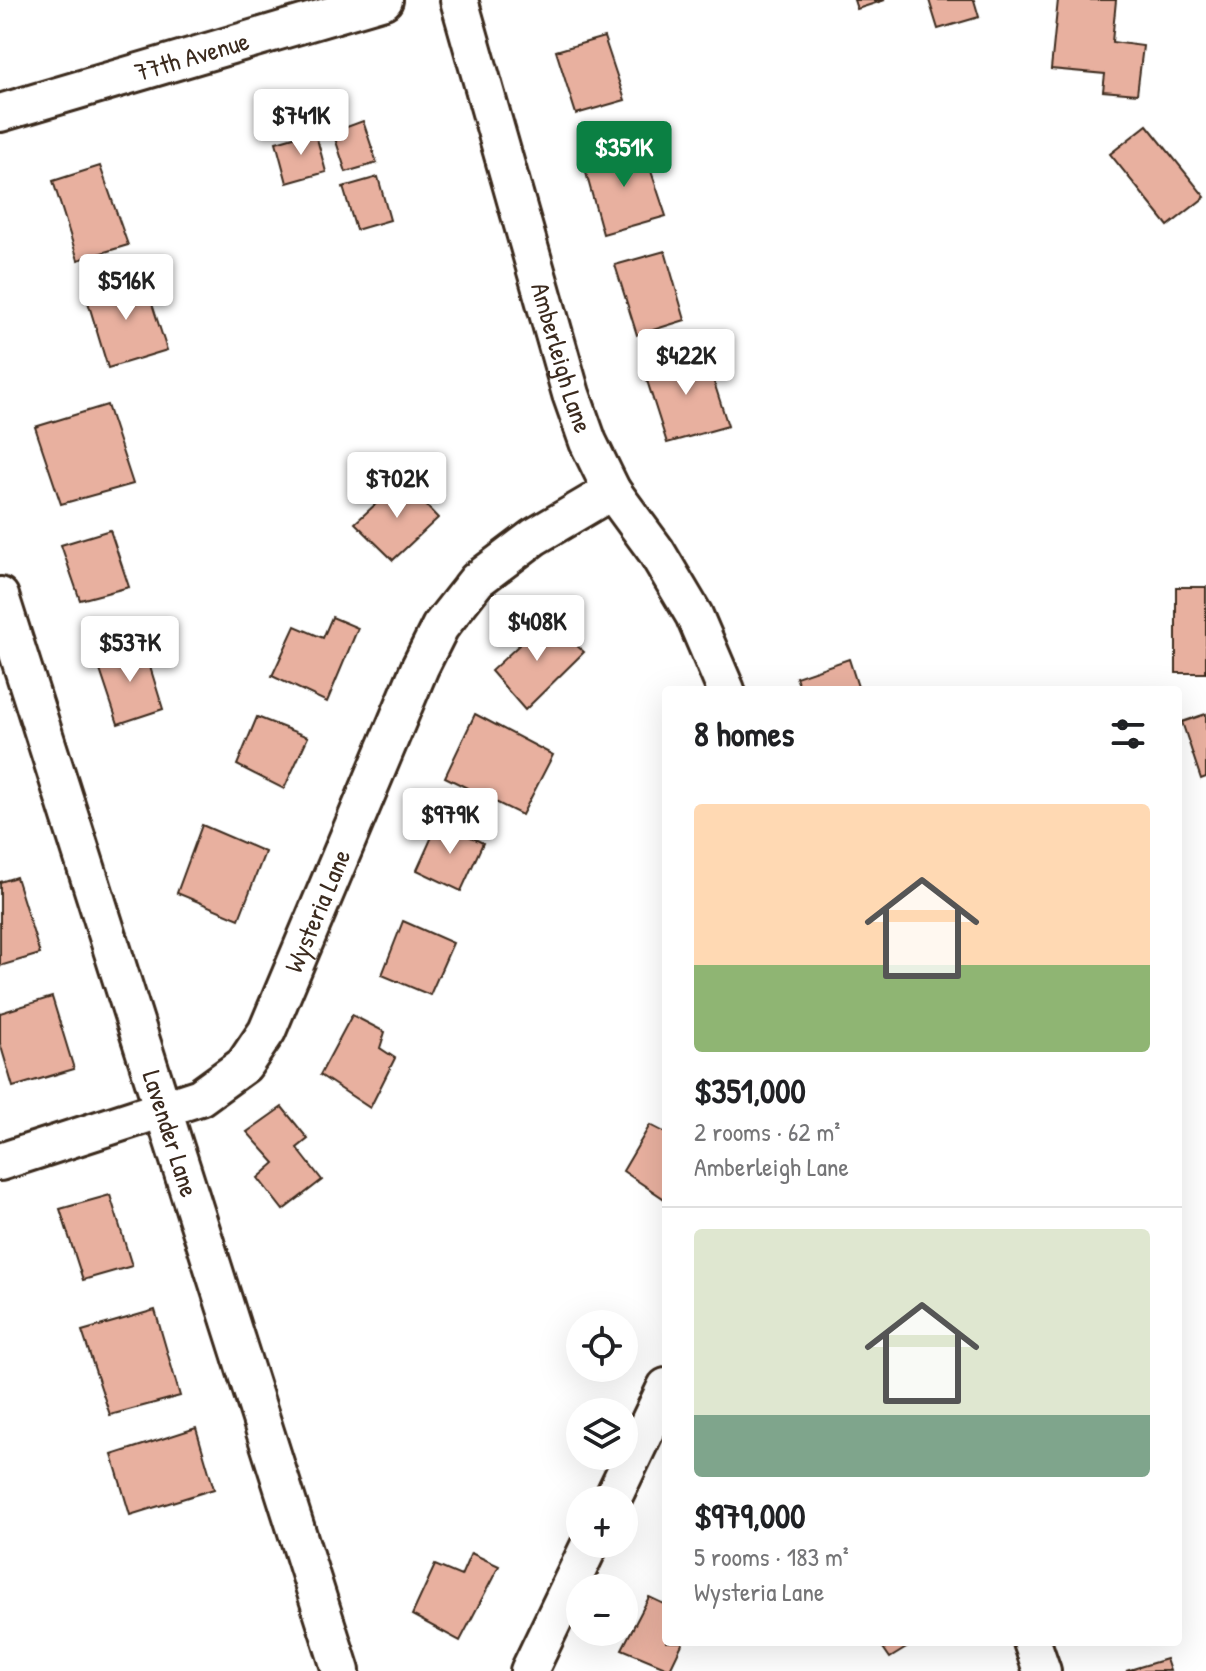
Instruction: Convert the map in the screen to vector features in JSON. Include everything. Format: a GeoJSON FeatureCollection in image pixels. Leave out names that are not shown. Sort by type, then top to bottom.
{"type":"FeatureCollection","features":[{"type":"Feature","properties":{"kind":"street","name":"77th Avenue"},"geometry":{"type":"LineString","coordinates":[[0,113],[384,0]]}},
{"type":"Feature","properties":{"kind":"street","name":"Amberleigh Lane"},"geometry":{"type":"LineString","coordinates":[[459,0],[571,394],[588,442],[612,491],[656,551],[694,615],[724,686]]}},
{"type":"Feature","properties":{"kind":"street","name":"Wysteria Lane"},"geometry":{"type":"LineString","coordinates":[[0,1162],[200,1097],[244,1065],[267,1031],[420,667],[440,627],[477,580],[534,537],[612,491]]}},
{"type":"Feature","properties":{"kind":"street","name":"Lavender Lane"},"geometry":{"type":"LineString","coordinates":[[0,596],[341,1671]]}},
{"type":"Feature","properties":{"kind":"street"},"geometry":{"type":"LineString","coordinates":[[619,1486],[662,1395]]}},
{"type":"Feature","properties":{"kind":"street"},"geometry":{"type":"LineString","coordinates":[[529,1671],[583,1558]]}},
{"type":"Feature","properties":{"kind":"street"},"geometry":{"type":"LineString","coordinates":[[1033,1646],[1042,1671]]}},
{"type":"Feature","properties":{"kind":"building"},"geometry":{"type":"Polygon","coordinates":[[[854,0],[885,0],[857,9],[854,0]]]}},
{"type":"Feature","properties":{"kind":"building"},"geometry":{"type":"Polygon","coordinates":[[[929,0],[974,0],[979,17],[938,29],[929,0]]]}},
{"type":"Feature","properties":{"kind":"building"},"geometry":{"type":"Polygon","coordinates":[[[1058,0],[1116,0],[1112,42],[1143,46],[1137,94],[1103,91],[1105,74],[1051,69],[1058,0]]]}},
{"type":"Feature","properties":{"kind":"building"},"geometry":{"type":"Polygon","coordinates":[[[604,37],[625,100],[576,114],[556,51],[604,37]]]}},
{"type":"Feature","properties":{"kind":"building"},"geometry":{"type":"Polygon","coordinates":[[[363,121],[377,163],[346,172],[333,132],[363,121]]]}},
{"type":"Feature","properties":{"kind":"building"},"geometry":{"type":"Polygon","coordinates":[[[1147,125],[1205,197],[1168,226],[1110,154],[1147,125]]]}},
{"type":"Feature","properties":{"kind":"building"},"geometry":{"type":"Polygon","coordinates":[[[315,131],[326,172],[287,183],[276,142],[315,131]]]}},
{"type":"Feature","properties":{"kind":"building"},"geometry":{"type":"Polygon","coordinates":[[[642,144],[666,216],[603,234],[583,162],[642,144]]]}},
{"type":"Feature","properties":{"kind":"building"},"geometry":{"type":"Polygon","coordinates":[[[100,166],[128,245],[78,260],[53,181],[100,166]]]}},
{"type":"Feature","properties":{"kind":"building"},"geometry":{"type":"Polygon","coordinates":[[[378,177],[390,220],[356,230],[343,187],[378,177]]]}},
{"type":"Feature","properties":{"kind":"building"},"geometry":{"type":"Polygon","coordinates":[[[665,251],[685,320],[637,335],[615,265],[665,251]]]}},
{"type":"Feature","properties":{"kind":"building"},"geometry":{"type":"Polygon","coordinates":[[[143,276],[167,350],[108,368],[85,292],[143,276]]]}},
{"type":"Feature","properties":{"kind":"building"},"geometry":{"type":"Polygon","coordinates":[[[704,351],[728,426],[667,443],[643,368],[704,351]]]}},
{"type":"Feature","properties":{"kind":"building"},"geometry":{"type":"Polygon","coordinates":[[[107,405],[133,484],[61,504],[35,427],[107,405]]]}},
{"type":"Feature","properties":{"kind":"building"},"geometry":{"type":"Polygon","coordinates":[[[402,480],[438,518],[393,560],[355,523],[402,480]]]}},
{"type":"Feature","properties":{"kind":"building"},"geometry":{"type":"Polygon","coordinates":[[[110,530],[129,587],[80,600],[61,545],[110,530]]]}},
{"type":"Feature","properties":{"kind":"building"},"geometry":{"type":"Polygon","coordinates":[[[1176,587],[1206,587],[1206,673],[1176,673],[1176,587]]]}},
{"type":"Feature","properties":{"kind":"building"},"geometry":{"type":"Polygon","coordinates":[[[332,617],[358,628],[327,702],[272,676],[295,626],[323,638],[332,617]]]}},
{"type":"Feature","properties":{"kind":"building"},"geometry":{"type":"Polygon","coordinates":[[[547,619],[584,652],[525,710],[491,671],[547,619]]]}},
{"type":"Feature","properties":{"kind":"building"},"geometry":{"type":"Polygon","coordinates":[[[143,644],[163,709],[118,724],[96,658],[143,644]]]}},
{"type":"Feature","properties":{"kind":"building"},"geometry":{"type":"Polygon","coordinates":[[[849,659],[858,686],[799,686],[796,677],[849,659]]]}},
{"type":"Feature","properties":{"kind":"building"},"geometry":{"type":"Polygon","coordinates":[[[475,714],[553,755],[522,815],[445,777],[475,714]]]}},
{"type":"Feature","properties":{"kind":"building"},"geometry":{"type":"Polygon","coordinates":[[[1206,714],[1206,777],[1201,779],[1182,722],[1206,714]]]}},
{"type":"Feature","properties":{"kind":"building"},"geometry":{"type":"Polygon","coordinates":[[[257,717],[308,737],[284,789],[237,765],[257,717]]]}},
{"type":"Feature","properties":{"kind":"building"},"geometry":{"type":"Polygon","coordinates":[[[439,821],[483,843],[461,891],[417,870],[439,821]]]}},
{"type":"Feature","properties":{"kind":"building"},"geometry":{"type":"Polygon","coordinates":[[[202,825],[265,852],[239,919],[177,893],[202,825]]]}},
{"type":"Feature","properties":{"kind":"building"},"geometry":{"type":"Polygon","coordinates":[[[16,877],[40,954],[0,966],[0,882],[16,877]]]}},
{"type":"Feature","properties":{"kind":"building"},"geometry":{"type":"Polygon","coordinates":[[[403,921],[453,943],[430,995],[382,975],[403,921]]]}},
{"type":"Feature","properties":{"kind":"building"},"geometry":{"type":"Polygon","coordinates":[[[52,997],[74,1069],[13,1087],[0,1043],[0,1013],[52,997]]]}},
{"type":"Feature","properties":{"kind":"building"},"geometry":{"type":"Polygon","coordinates":[[[352,1015],[385,1032],[380,1048],[395,1058],[370,1108],[320,1075],[352,1015]]]}},
{"type":"Feature","properties":{"kind":"building"},"geometry":{"type":"Polygon","coordinates":[[[282,1107],[308,1139],[297,1148],[322,1180],[283,1210],[258,1178],[275,1163],[247,1132],[282,1107]]]}},
{"type":"Feature","properties":{"kind":"building"},"geometry":{"type":"Polygon","coordinates":[[[650,1125],[662,1131],[662,1197],[623,1171],[650,1125]]]}},
{"type":"Feature","properties":{"kind":"building"},"geometry":{"type":"Polygon","coordinates":[[[110,1195],[132,1266],[83,1280],[60,1209],[110,1195]]]}},
{"type":"Feature","properties":{"kind":"building"},"geometry":{"type":"Polygon","coordinates":[[[155,1310],[180,1396],[110,1415],[82,1331],[155,1310]]]}},
{"type":"Feature","properties":{"kind":"building"},"geometry":{"type":"Polygon","coordinates":[[[196,1428],[214,1489],[130,1515],[112,1455],[196,1428]]]}},
{"type":"Feature","properties":{"kind":"building"},"geometry":{"type":"Polygon","coordinates":[[[471,1553],[499,1566],[460,1641],[412,1615],[435,1565],[461,1576],[471,1553]]]}},
{"type":"Feature","properties":{"kind":"building"},"geometry":{"type":"Polygon","coordinates":[[[649,1597],[662,1603],[662,1646],[681,1646],[670,1669],[622,1649],[624,1646],[638,1646],[638,1618],[649,1597]]]}},
{"type":"Feature","properties":{"kind":"building"},"geometry":{"type":"Polygon","coordinates":[[[882,1646],[910,1646],[890,1658],[882,1646]]]}},
{"type":"Feature","properties":{"kind":"building"},"geometry":{"type":"Polygon","coordinates":[[[1166,1659],[1170,1671],[1126,1671],[1166,1659]]]}}]}
